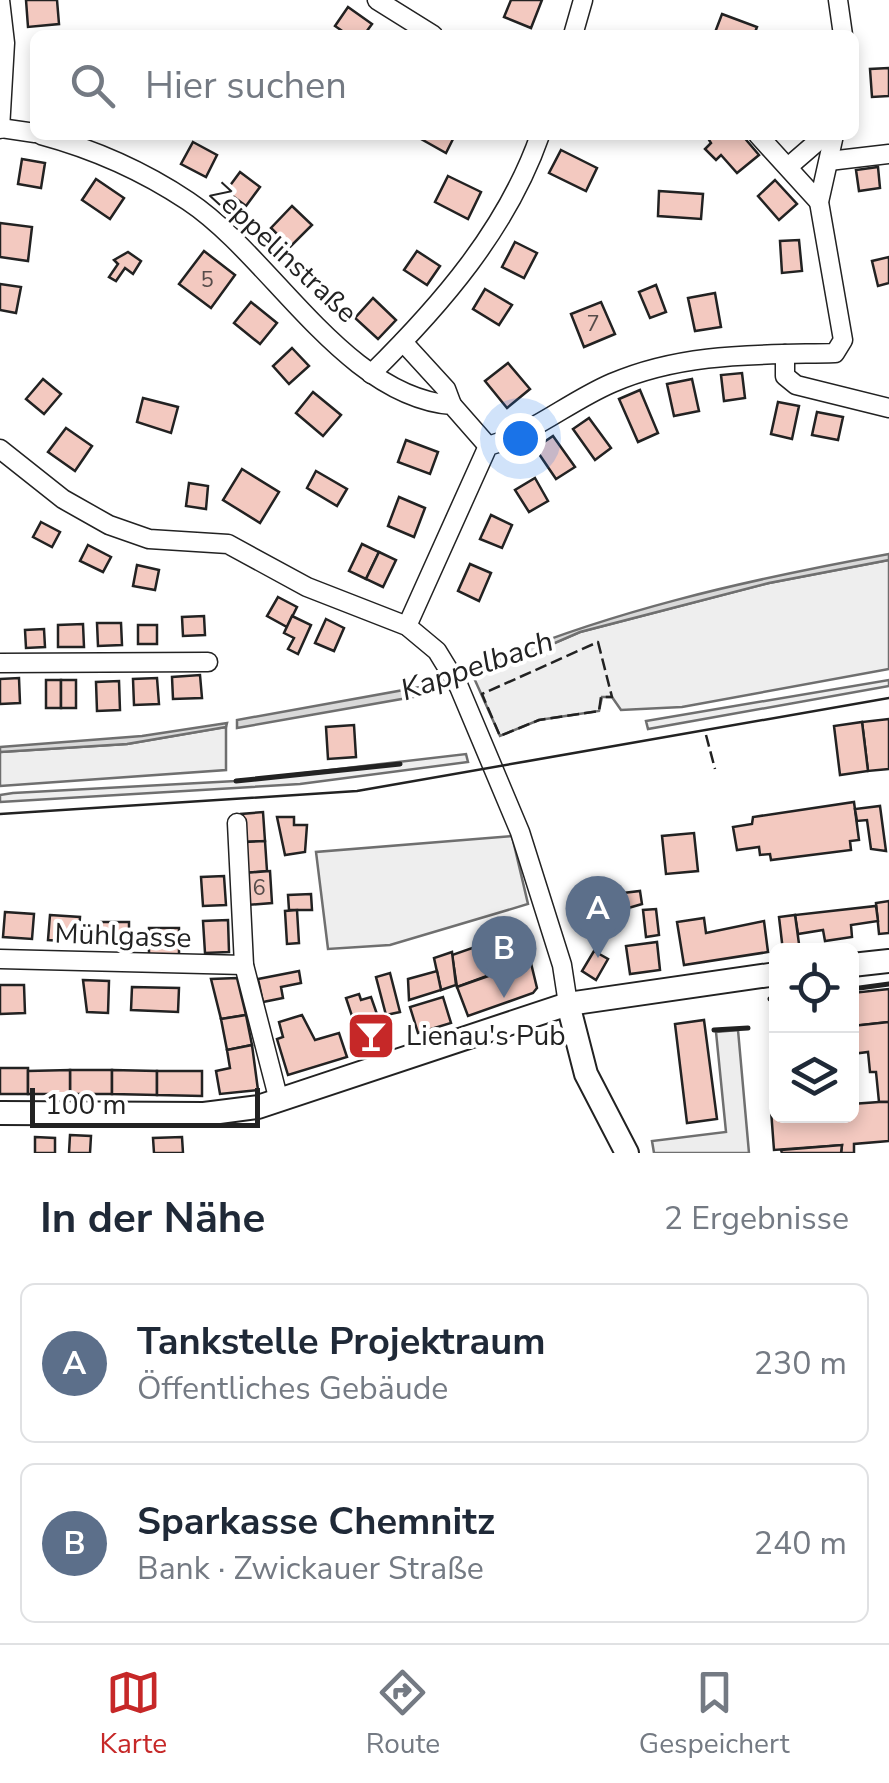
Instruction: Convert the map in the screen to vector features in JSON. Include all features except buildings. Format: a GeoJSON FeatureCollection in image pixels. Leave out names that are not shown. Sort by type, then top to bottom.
{"type":"FeatureCollection","features":[{"type":"Feature","properties":{"kind":"main road"},"geometry":{"type":"LineString","coordinates":[[859,964],[889,961]]}},
{"type":"Feature","properties":{"kind":"main road"},"geometry":{"type":"LineString","coordinates":[[0,1113],[204,1114],[279,1101],[568,1004],[769,975]]}},
{"type":"Feature","properties":{"kind":"main road"},"geometry":{"type":"LineString","coordinates":[[568,1004],[586,1074],[627,1153]]}},
{"type":"Feature","properties":{"kind":"street"},"geometry":{"type":"LineString","coordinates":[[0,0],[6,43],[0,129]]}},
{"type":"Feature","properties":{"kind":"street"},"geometry":{"type":"LineString","coordinates":[[378,0],[425,30]]}},
{"type":"Feature","properties":{"kind":"street"},"geometry":{"type":"LineString","coordinates":[[575,30],[584,0]]}},
{"type":"Feature","properties":{"kind":"street"},"geometry":{"type":"LineString","coordinates":[[838,0],[842,30]]}},
{"type":"Feature","properties":{"kind":"street","name":"Zeppelinstraße"},"geometry":{"type":"LineString","coordinates":[[0,129],[30,133]]}},
{"type":"Feature","properties":{"kind":"street","name":"Zeppelinstraße"},"geometry":{"type":"LineString","coordinates":[[58,140],[105,154],[190,202],[371,374],[435,404],[452,405]]}},
{"type":"Feature","properties":{"kind":"street"},"geometry":{"type":"LineString","coordinates":[[371,374],[456,285],[499,221],[538,140]]}},
{"type":"Feature","properties":{"kind":"street"},"geometry":{"type":"LineString","coordinates":[[763,140],[819,202]]}},
{"type":"Feature","properties":{"kind":"street"},"geometry":{"type":"LineString","coordinates":[[788,167],[818,140]]}},
{"type":"Feature","properties":{"kind":"street"},"geometry":{"type":"LineString","coordinates":[[407,626],[488,446],[522,436],[574,402],[654,367],[723,354],[835,352],[843,340],[819,202],[833,140]]}},
{"type":"Feature","properties":{"kind":"street"},"geometry":{"type":"LineString","coordinates":[[829,161],[889,154]]}},
{"type":"Feature","properties":{"kind":"street"},"geometry":{"type":"LineString","coordinates":[[404,342],[446,389],[452,405],[488,446]]}},
{"type":"Feature","properties":{"kind":"street"},"geometry":{"type":"LineString","coordinates":[[785,354],[785,376],[796,385],[889,408]]}},
{"type":"Feature","properties":{"kind":"street"},"geometry":{"type":"LineString","coordinates":[[0,449],[63,500],[109,525],[149,539],[228,544],[307,587],[407,626],[437,651],[455,679],[524,842],[562,965],[568,1004]]}},
{"type":"Feature","properties":{"kind":"street"},"geometry":{"type":"LineString","coordinates":[[0,664],[208,662]]}},
{"type":"Feature","properties":{"kind":"street"},"geometry":{"type":"LineString","coordinates":[[236,823],[244,964],[279,1101]]}},
{"type":"Feature","properties":{"kind":"street","name":"Mühlgasse"},"geometry":{"type":"LineString","coordinates":[[0,959],[224,967],[244,964]]}},
{"type":"Feature","properties":{"kind":"shaded area"},"geometry":{"type":"Polygon","coordinates":[[[889,554],[889,560],[769,583],[580,632],[474,678],[470,671],[571,631],[676,600],[889,554]]]}},
{"type":"Feature","properties":{"kind":"shaded area"},"geometry":{"type":"Polygon","coordinates":[[[889,560],[889,669],[682,707],[621,710],[612,697],[602,697],[599,711],[539,720],[500,736],[474,678],[580,632],[769,583],[889,560]]]}},
{"type":"Feature","properties":{"kind":"shaded area"},"geometry":{"type":"Polygon","coordinates":[[[889,680],[889,686],[648,729],[646,721],[889,680]]]}},
{"type":"Feature","properties":{"kind":"shaded area"},"geometry":{"type":"Polygon","coordinates":[[[426,686],[430,694],[237,728],[237,720],[426,686]]]}},
{"type":"Feature","properties":{"kind":"shaded area"},"geometry":{"type":"Polygon","coordinates":[[[227,723],[226,727],[127,744],[0,752],[0,747],[142,736],[227,723]]]}},
{"type":"Feature","properties":{"kind":"shaded area"},"geometry":{"type":"Polygon","coordinates":[[[226,727],[226,770],[0,786],[0,752],[127,744],[226,727]]]}},
{"type":"Feature","properties":{"kind":"shaded area"},"geometry":{"type":"Polygon","coordinates":[[[466,754],[468,762],[300,784],[0,802],[0,795],[13,793],[236,781],[466,754]]]}},
{"type":"Feature","properties":{"kind":"shaded area"},"geometry":{"type":"Polygon","coordinates":[[[512,836],[528,904],[390,945],[328,949],[316,852],[512,836]]]}},
{"type":"Feature","properties":{"kind":"shaded area"},"geometry":{"type":"Polygon","coordinates":[[[738,1030],[749,1153],[654,1153],[652,1141],[726,1132],[716,1032],[738,1030]]]}},
{"type":"Feature","properties":{"kind":"waterway","name":"Kappelbach"},"geometry":{"type":"LineString","coordinates":[[423,692],[451,681]]}},
{"type":"Feature","properties":{"kind":"tram line"},"geometry":{"type":"LineString","coordinates":[[0,814],[357,791],[889,698]]}},
{"type":"Feature","properties":{"kind":"fence"},"geometry":{"type":"LineString","coordinates":[[598,642],[612,697],[601,697],[599,711],[539,720],[500,736],[482,694],[598,642]]}},
{"type":"Feature","properties":{"kind":"fence"},"geometry":{"type":"LineString","coordinates":[[706,735],[715,769]]}},
{"type":"Feature","properties":{"kind":"wall"},"geometry":{"type":"LineString","coordinates":[[236,781],[400,764]]}},
{"type":"Feature","properties":{"kind":"wall"},"geometry":{"type":"LineString","coordinates":[[859,988],[889,984]]}},
{"type":"Feature","properties":{"kind":"wall"},"geometry":{"type":"LineString","coordinates":[[714,1030],[748,1028]]}},
{"type":"Feature","properties":{"kind":"place","name":"Tankstelle Projektraum"},"geometry":{"type":"Point","coordinates":[598,958]}},
{"type":"Feature","properties":{"kind":"place","name":"Sparkasse Chemnitz"},"geometry":{"type":"Point","coordinates":[504,998]}},
{"type":"Feature","properties":{"kind":"place","name":"Lienau's Pub"},"geometry":{"type":"Point","coordinates":[371,1036]}}]}
